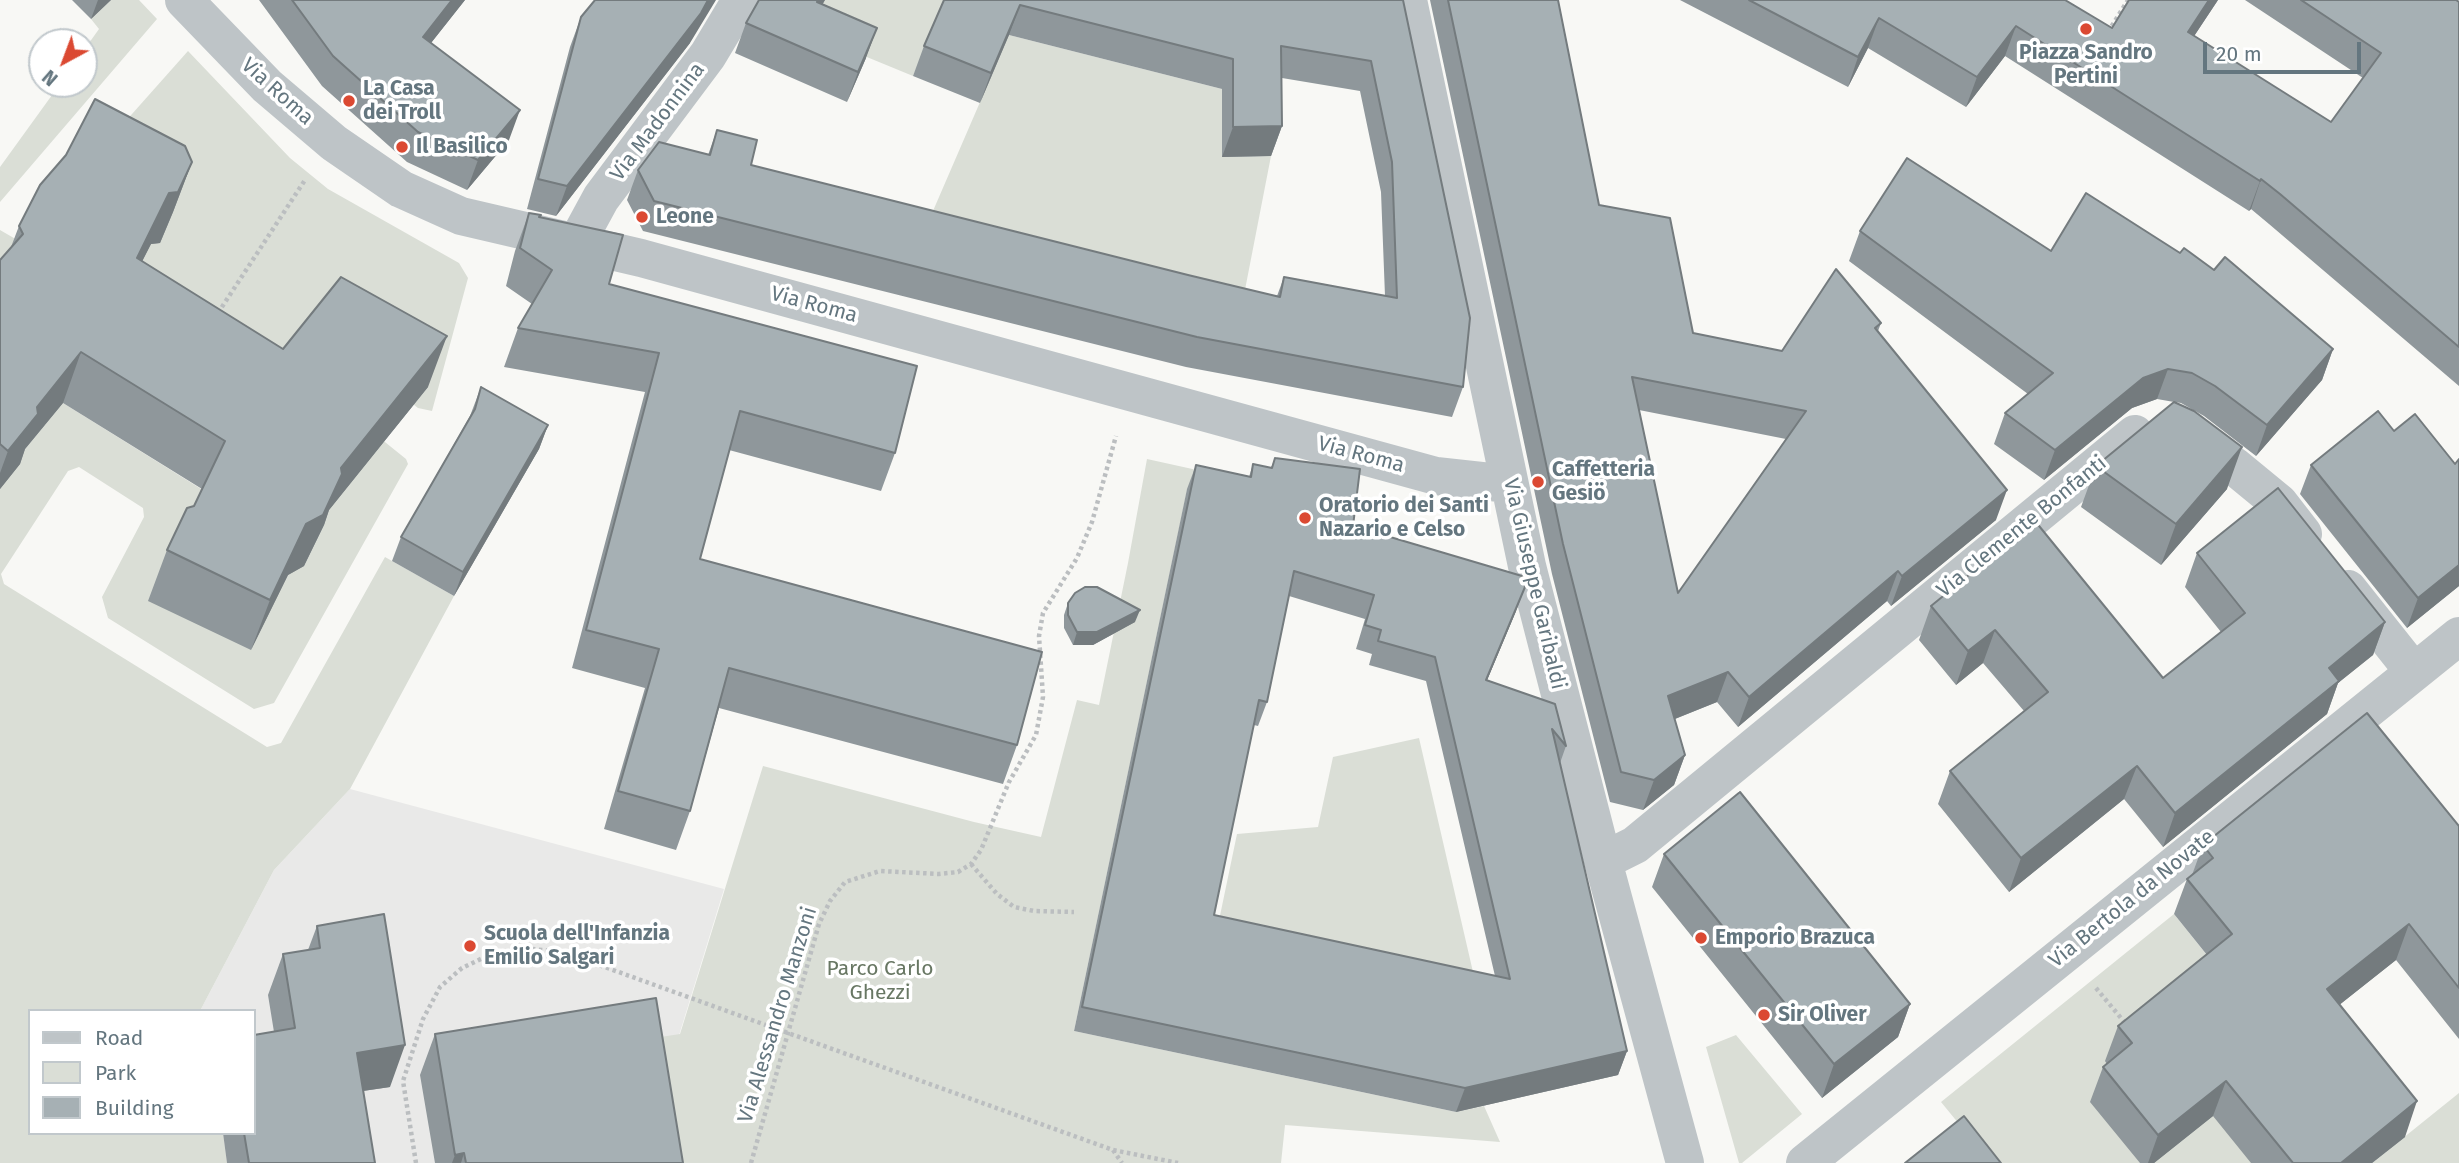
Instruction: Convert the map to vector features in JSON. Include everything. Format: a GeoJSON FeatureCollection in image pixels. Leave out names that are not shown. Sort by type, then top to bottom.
{"type":"FeatureCollection","features":[{"type":"Feature","properties":{"kind":"street","name":"Via Roma"},"geometry":{"type":"LineString","coordinates":[[184,0],[267,86],[334,142],[401,189],[461,216],[640,258],[1436,476],[1509,484]]}},
{"type":"Feature","properties":{"kind":"street","name":"Via Madonnina"},"geometry":{"type":"LineString","coordinates":[[576,244],[601,198],[708,55],[741,0]]}},
{"type":"Feature","properties":{"kind":"street","name":"Via Giuseppe Garibaldi"},"geometry":{"type":"LineString","coordinates":[[1408,0],[1527,566],[1685,1163]]}},
{"type":"Feature","properties":{"kind":"street","name":"Via Clemente Bonfanti"},"geometry":{"type":"LineString","coordinates":[[1603,861],[1635,845],[2146,425],[2156,421],[2169,422],[2191,434],[2278,503],[2414,672]]}},
{"type":"Feature","properties":{"kind":"street","name":"Via Bertola da Novate"},"geometry":{"type":"LineString","coordinates":[[1805,1163],[2459,636]]}},
{"type":"Feature","properties":{"kind":"path"},"geometry":{"type":"LineString","coordinates":[[2106,36],[2128,0]]}},
{"type":"Feature","properties":{"kind":"path"},"geometry":{"type":"LineString","coordinates":[[213,320],[309,173]]}},
{"type":"Feature","properties":{"kind":"path"},"geometry":{"type":"LineString","coordinates":[[1074,912],[1034,911],[1014,906],[997,894],[971,864],[992,827],[1009,782],[1036,734],[1043,697],[1039,636],[1043,612],[1077,558],[1092,522],[1127,391]]}},
{"type":"Feature","properties":{"kind":"path","name":"Via Alessandro Manzoni"},"geometry":{"type":"LineString","coordinates":[[751,1163],[819,924],[830,901],[845,882],[880,871],[939,874],[958,872],[971,864]]}},
{"type":"Feature","properties":{"kind":"path"},"geometry":{"type":"LineString","coordinates":[[416,1163],[403,1081],[423,1019],[440,987],[463,968],[487,956],[521,948],[563,952],[1113,1150],[1178,1163]]}},
{"type":"Feature","properties":{"kind":"path"},"geometry":{"type":"LineString","coordinates":[[2091,982],[2128,1028]]}},
{"type":"Feature","properties":{"kind":"path"},"geometry":{"type":"LineString","coordinates":[[1113,1150],[1122,1163]]}},
{"type":"Feature","properties":{"kind":"shaded area","name":"Scuola dell'Infanzia Emilio Salgari"},"geometry":{"type":"Polygon","coordinates":[[[350,789],[724,889],[664,1084],[677,1163],[120,1163],[135,1135],[256,1135],[256,1009],[201,1009],[274,870],[350,789]]]}},
{"type":"Feature","properties":{"kind":"green space"},"geometry":{"type":"Polygon","coordinates":[[[111,0],[139,0],[157,19],[98,88],[99,29],[91,19],[111,0]]]}},
{"type":"Feature","properties":{"kind":"green space"},"geometry":{"type":"Polygon","coordinates":[[[825,0],[946,0],[913,76],[806,32],[825,0]]]}},
{"type":"Feature","properties":{"kind":"green space"},"geometry":{"type":"Polygon","coordinates":[[[1009,35],[1222,89],[1223,157],[1271,156],[1236,336],[920,241],[1009,35]]]}},
{"type":"Feature","properties":{"kind":"green space"},"geometry":{"type":"Polygon","coordinates":[[[188,51],[290,158],[328,189],[459,263],[468,278],[432,411],[418,408],[404,397],[264,400],[118,309],[92,159],[188,51]]]}},
{"type":"Feature","properties":{"kind":"green space"},"geometry":{"type":"Polygon","coordinates":[[[50,98],[89,98],[0,202],[0,167],[50,98]]]}},
{"type":"Feature","properties":{"kind":"green space"},"geometry":{"type":"Polygon","coordinates":[[[0,230],[19,241],[0,302],[0,230]]]}},
{"type":"Feature","properties":{"kind":"green space"},"geometry":{"type":"Polygon","coordinates":[[[63,403],[206,492],[255,641],[292,567],[304,566],[324,525],[321,511],[375,434],[406,459],[408,464],[274,703],[254,709],[108,618],[102,597],[144,517],[143,508],[79,467],[68,471],[1,574],[4,584],[267,747],[281,743],[385,557],[454,596],[350,789],[274,870],[201,1009],[28,1009],[28,1135],[223,1135],[227,1163],[0,1163],[0,489],[18,457],[63,403]]]}},
{"type":"Feature","properties":{"kind":"green space","name":"Parco Carlo Ghezzi"},"geometry":{"type":"Polygon","coordinates":[[[1147,459],[1265,485],[1187,490],[1074,1031],[1456,1112],[1484,1106],[1500,1142],[1285,1125],[1281,1163],[661,1163],[641,1040],[680,1034],[763,766],[1041,837],[1077,700],[1099,705],[1147,459]]]}},
{"type":"Feature","properties":{"kind":"green space"},"geometry":{"type":"Polygon","coordinates":[[[1419,738],[1476,985],[1217,930],[1237,834],[1318,827],[1333,757],[1419,738]]]}},
{"type":"Feature","properties":{"kind":"green space"},"geometry":{"type":"Polygon","coordinates":[[[2174,914],[2332,1111],[2268,1163],[1991,1163],[1941,1102],[2174,914]]]}},
{"type":"Feature","properties":{"kind":"green space"},"geometry":{"type":"Polygon","coordinates":[[[1736,1035],[1802,1114],[1742,1163],[1739,1163],[1706,1047],[1736,1035]]]}},
{"type":"Feature","properties":{"kind":"green space"},"geometry":{"type":"Polygon","coordinates":[[[2459,1093],[2459,1163],[2372,1163],[2459,1093]]]}},
{"type":"Feature","properties":{"kind":"building"},"geometry":{"type":"Polygon","coordinates":[[[292,0],[452,0],[423,37],[520,110],[478,160],[418,132],[333,56],[292,0]]]}},
{"type":"Feature","properties":{"kind":"building"},"geometry":{"type":"Polygon","coordinates":[[[595,0],[708,0],[701,13],[567,186],[538,179],[581,17],[595,0]]]}},
{"type":"Feature","properties":{"kind":"building"},"geometry":{"type":"Polygon","coordinates":[[[759,0],[818,0],[817,2],[877,28],[858,72],[746,23],[759,0]]]}},
{"type":"Feature","properties":{"kind":"building"},"geometry":{"type":"Polygon","coordinates":[[[944,0],[1403,0],[1470,318],[1463,387],[1197,337],[654,201],[638,170],[659,142],[710,155],[717,130],[757,140],[751,165],[1188,275],[1280,297],[1284,277],[1397,298],[1392,162],[1371,61],[1281,46],[1282,126],[1233,127],[1233,59],[1020,5],[991,73],[924,46],[944,0]]]}},
{"type":"Feature","properties":{"kind":"building"},"geometry":{"type":"Polygon","coordinates":[[[1448,0],[1558,0],[1599,205],[1670,218],[1693,333],[1782,351],[1836,269],[1881,323],[1875,328],[2007,490],[1902,576],[1898,571],[1749,697],[1728,672],[1668,696],[1685,755],[1654,780],[1621,772],[1563,544],[1448,0]],[[1632,377],[1678,593],[1806,411],[1632,377]]]}},
{"type":"Feature","properties":{"kind":"building"},"geometry":{"type":"Polygon","coordinates":[[[1749,0],[2065,0],[2112,28],[2129,0],[2209,0],[2188,32],[2331,122],[2381,53],[2301,0],[2456,0],[2459,2],[2459,347],[2261,179],[2260,181],[2016,26],[1977,77],[1879,18],[1858,57],[1749,0]]]}},
{"type":"Feature","properties":{"kind":"building"},"geometry":{"type":"Polygon","coordinates":[[[95,99],[185,146],[192,162],[178,192],[169,193],[137,258],[283,349],[341,277],[447,336],[341,468],[342,474],[323,515],[306,524],[270,600],[167,550],[187,508],[194,506],[225,441],[81,352],[37,407],[38,414],[8,451],[0,444],[0,260],[23,234],[19,226],[40,185],[66,155],[95,99]]]}},
{"type":"Feature","properties":{"kind":"building"},"geometry":{"type":"Polygon","coordinates":[[[1907,158],[2051,251],[2086,193],[2180,253],[2184,248],[2214,270],[2225,257],[2333,349],[2267,425],[2215,386],[2192,373],[2168,369],[2143,378],[2055,450],[2005,413],[2053,373],[1860,231],[1907,158]]]}},
{"type":"Feature","properties":{"kind":"building"},"geometry":{"type":"Polygon","coordinates":[[[529,213],[623,235],[609,284],[917,366],[895,453],[740,411],[700,559],[1042,652],[1017,745],[729,668],[690,811],[618,791],[659,649],[586,630],[659,353],[518,328],[552,270],[520,248],[529,213]]]}},
{"type":"Feature","properties":{"kind":"building"},"geometry":{"type":"Polygon","coordinates":[[[481,387],[548,425],[463,572],[401,537],[475,409],[481,387]]]}},
{"type":"Feature","properties":{"kind":"building"},"geometry":{"type":"Polygon","coordinates":[[[2174,402],[2194,411],[2242,447],[2176,524],[2096,466],[2174,402]]]}},
{"type":"Feature","properties":{"kind":"building"},"geometry":{"type":"Polygon","coordinates":[[[2378,411],[2394,431],[2415,414],[2455,464],[2459,459],[2459,565],[2418,598],[2311,465],[2378,411]]]}},
{"type":"Feature","properties":{"kind":"building"},"geometry":{"type":"Polygon","coordinates":[[[1275,458],[1360,469],[1353,526],[1522,576],[1525,587],[1486,680],[1555,704],[1566,746],[1552,729],[1627,1051],[1465,1088],[1082,1007],[1196,465],[1251,477],[1253,464],[1272,468],[1275,458]],[[1294,571],[1267,702],[1259,700],[1214,915],[1510,979],[1435,657],[1378,641],[1381,630],[1365,625],[1374,595],[1294,571]]]}},
{"type":"Feature","properties":{"kind":"building"},"geometry":{"type":"Polygon","coordinates":[[[2278,488],[2385,622],[2329,668],[2339,681],[2175,813],[2137,766],[2021,858],[1950,771],[2048,692],[1995,630],[1968,651],[1931,606],[2035,521],[2163,678],[2245,613],[2197,553],[2278,488]]]}},
{"type":"Feature","properties":{"kind":"building"},"geometry":{"type":"Polygon","coordinates":[[[1085,587],[1097,587],[1140,610],[1097,632],[1077,632],[1068,615],[1068,603],[1075,593],[1085,587]]]}},
{"type":"Feature","properties":{"kind":"building"},"geometry":{"type":"Polygon","coordinates":[[[2367,713],[2459,826],[2459,988],[2409,924],[2327,989],[2417,1101],[2341,1163],[2293,1163],[2226,1081],[2158,1135],[2103,1067],[2132,1043],[2118,1026],[2232,934],[2187,879],[2213,858],[2203,845],[2367,713]]]}},
{"type":"Feature","properties":{"kind":"building"},"geometry":{"type":"Polygon","coordinates":[[[1740,792],[1910,1004],[1834,1064],[1664,854],[1740,792]]]}},
{"type":"Feature","properties":{"kind":"building"},"geometry":{"type":"Polygon","coordinates":[[[384,914],[405,1045],[357,1053],[375,1163],[249,1163],[244,1135],[256,1135],[256,1035],[295,1028],[283,954],[320,948],[317,926],[384,914]]]}},
{"type":"Feature","properties":{"kind":"building"},"geometry":{"type":"Polygon","coordinates":[[[656,998],[683,1163],[466,1163],[464,1153],[455,1155],[435,1034],[656,998]]]}},
{"type":"Feature","properties":{"kind":"building"},"geometry":{"type":"Polygon","coordinates":[[[1964,1116],[2001,1163],[1905,1163],[1964,1116]]]}},
{"type":"Feature","properties":{"kind":"place","name":"Piazza Sandro Pertini"},"geometry":{"type":"Point","coordinates":[2086,29]}},
{"type":"Feature","properties":{"kind":"place","name":"La Casa dei Troll"},"geometry":{"type":"Point","coordinates":[349,101]}},
{"type":"Feature","properties":{"kind":"place","name":"Il Basilico"},"geometry":{"type":"Point","coordinates":[402,147]}},
{"type":"Feature","properties":{"kind":"place","name":"Leone"},"geometry":{"type":"Point","coordinates":[642,217]}},
{"type":"Feature","properties":{"kind":"place","name":"Caffetteria Gesiö"},"geometry":{"type":"Point","coordinates":[1538,482]}},
{"type":"Feature","properties":{"kind":"place","name":"Oratorio dei Santi Nazario e Celso"},"geometry":{"type":"Point","coordinates":[1305,518]}},
{"type":"Feature","properties":{"kind":"place","name":"Emporio Brazuca"},"geometry":{"type":"Point","coordinates":[1701,938]}},
{"type":"Feature","properties":{"kind":"place","name":"Scuola dell'Infanzia Emilio Salgari"},"geometry":{"type":"Point","coordinates":[470,946]}},
{"type":"Feature","properties":{"kind":"place","name":"Sir Oliver"},"geometry":{"type":"Point","coordinates":[1764,1015]}}]}
